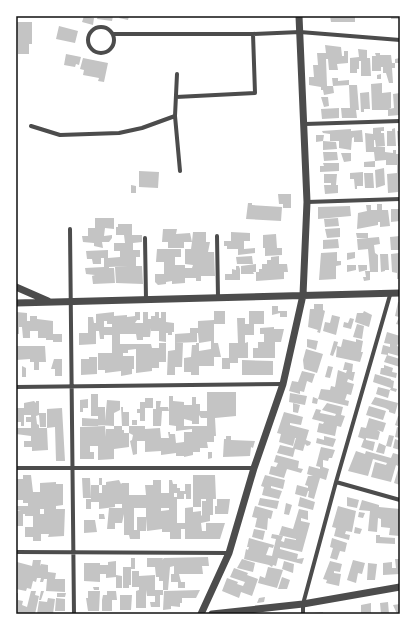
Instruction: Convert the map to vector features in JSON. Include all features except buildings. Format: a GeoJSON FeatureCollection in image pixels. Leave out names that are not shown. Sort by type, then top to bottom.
{"type":"FeatureCollection","features":[{"type":"Feature","properties":{"kind":"street"},"geometry":{"type":"LineString","coordinates":[[201,614],[229,553],[254,468],[283,384],[303,295],[307,202],[305,124],[299,16]]}},
{"type":"Feature","properties":{"kind":"street"},"geometry":{"type":"LineString","coordinates":[[113,34],[113,46],[110,51],[98,54],[89,47],[88,35],[92,30],[98,27],[110,30],[113,34],[253,34],[300,32],[400,40]]}},
{"type":"Feature","properties":{"kind":"street"},"geometry":{"type":"LineString","coordinates":[[176,97],[254,93],[253,34]]}},
{"type":"Feature","properties":{"kind":"street"},"geometry":{"type":"LineString","coordinates":[[177,74],[175,116],[180,171]]}},
{"type":"Feature","properties":{"kind":"street"},"geometry":{"type":"LineString","coordinates":[[31,126],[60,135],[119,133],[142,128],[175,116]]}},
{"type":"Feature","properties":{"kind":"street"},"geometry":{"type":"LineString","coordinates":[[305,124],[400,121]]}},
{"type":"Feature","properties":{"kind":"street"},"geometry":{"type":"LineString","coordinates":[[307,202],[400,199]]}},
{"type":"Feature","properties":{"kind":"street"},"geometry":{"type":"LineString","coordinates":[[70,229],[74,614]]}},
{"type":"Feature","properties":{"kind":"street"},"geometry":{"type":"LineString","coordinates":[[217,236],[218,297]]}},
{"type":"Feature","properties":{"kind":"street"},"geometry":{"type":"LineString","coordinates":[[145,238],[146,299]]}},
{"type":"Feature","properties":{"kind":"street"},"geometry":{"type":"LineString","coordinates":[[16,287],[50,302]]}},
{"type":"Feature","properties":{"kind":"street"},"geometry":{"type":"LineString","coordinates":[[16,303],[303,295],[390,295],[400,293]]}},
{"type":"Feature","properties":{"kind":"street"},"geometry":{"type":"LineString","coordinates":[[303,614],[303,604],[336,482],[390,295]]}},
{"type":"Feature","properties":{"kind":"street"},"geometry":{"type":"LineString","coordinates":[[16,387],[283,384]]}},
{"type":"Feature","properties":{"kind":"street"},"geometry":{"type":"LineString","coordinates":[[16,468],[254,468]]}},
{"type":"Feature","properties":{"kind":"street"},"geometry":{"type":"LineString","coordinates":[[336,482],[400,500]]}},
{"type":"Feature","properties":{"kind":"street"},"geometry":{"type":"LineString","coordinates":[[16,552],[229,553]]}},
{"type":"Feature","properties":{"kind":"street"},"geometry":{"type":"LineString","coordinates":[[212,614],[303,604],[400,587]]}}]}
